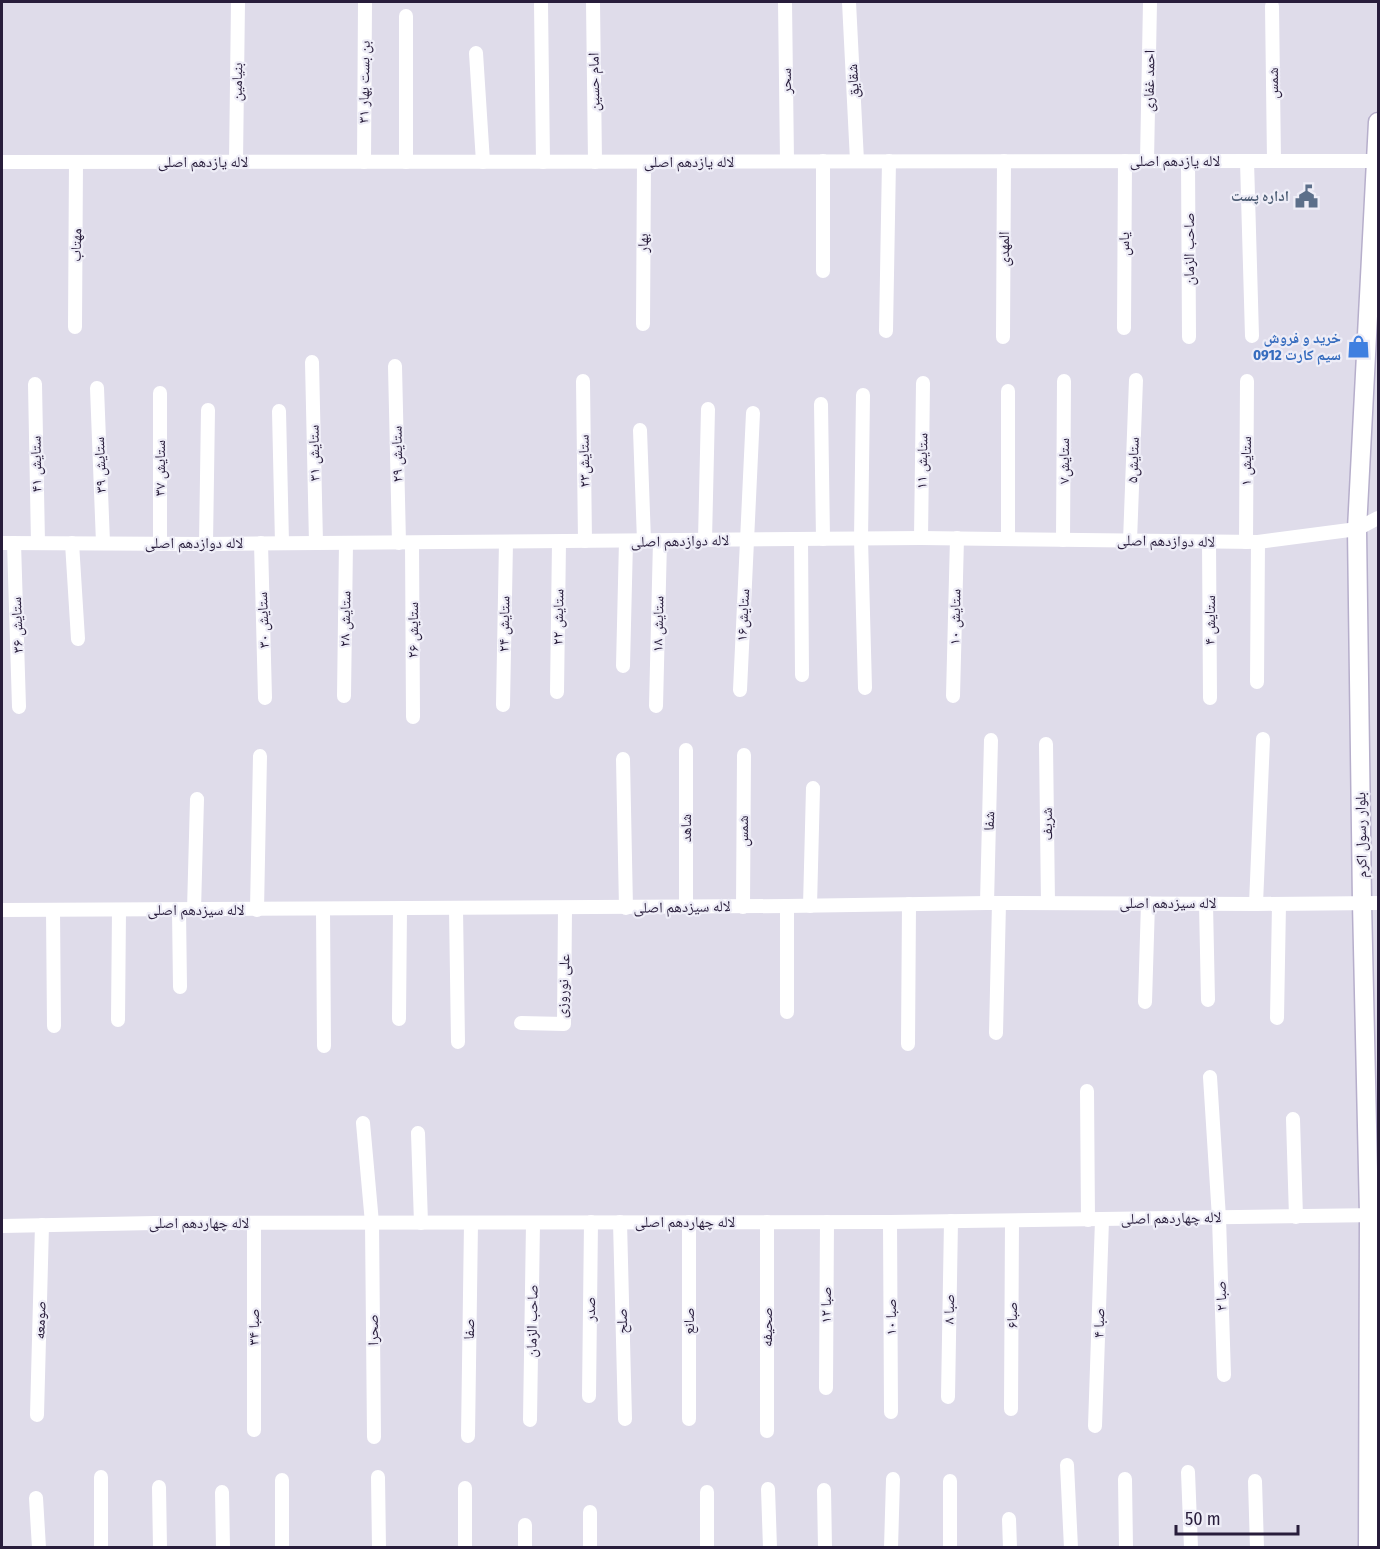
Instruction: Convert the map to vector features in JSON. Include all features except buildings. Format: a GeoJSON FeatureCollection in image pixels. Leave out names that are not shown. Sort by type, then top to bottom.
{"type":"FeatureCollection","features":[{"type":"Feature","properties":{"kind":"main road","name":"بلوار رسول اکرم"},"geometry":{"type":"LineString","coordinates":[[1368,1548],[1374,1215],[1370,903],[1357,529],[1378,161],[1378,122]]}},
{"type":"Feature","properties":{"kind":"street","name":"بنیامین"},"geometry":{"type":"LineString","coordinates":[[236,162],[238,2]]}},
{"type":"Feature","properties":{"kind":"street","name":"بن بست بهار ٣١"},"geometry":{"type":"LineString","coordinates":[[364,162],[365,2]]}},
{"type":"Feature","properties":{"kind":"street","name":"امام حسین"},"geometry":{"type":"LineString","coordinates":[[593,2],[595,162]]}},
{"type":"Feature","properties":{"kind":"street","name":"سحر"},"geometry":{"type":"LineString","coordinates":[[785,2],[787,161]]}},
{"type":"Feature","properties":{"kind":"street","name":"شقایق"},"geometry":{"type":"LineString","coordinates":[[849,2],[857,161]]}},
{"type":"Feature","properties":{"kind":"street","name":"احمد غفاری"},"geometry":{"type":"LineString","coordinates":[[1147,161],[1150,2]]}},
{"type":"Feature","properties":{"kind":"street"},"geometry":{"type":"LineString","coordinates":[[541,4],[543,162]]}},
{"type":"Feature","properties":{"kind":"street","name":"شمس"},"geometry":{"type":"LineString","coordinates":[[1272,6],[1274,160]]}},
{"type":"Feature","properties":{"kind":"street"},"geometry":{"type":"LineString","coordinates":[[406,16],[406,162]]}},
{"type":"Feature","properties":{"kind":"street"},"geometry":{"type":"LineString","coordinates":[[476,53],[483,162]]}},
{"type":"Feature","properties":{"kind":"street"},"geometry":{"type":"LineString","coordinates":[[823,161],[824,271]]}},
{"type":"Feature","properties":{"kind":"street"},"geometry":{"type":"LineString","coordinates":[[886,331],[889,161]]}},
{"type":"Feature","properties":{"kind":"street","name":"المهدی"},"geometry":{"type":"LineString","coordinates":[[1004,161],[1004,337]]}},
{"type":"Feature","properties":{"kind":"street","name":"یاس"},"geometry":{"type":"LineString","coordinates":[[1124,328],[1125,161]]}},
{"type":"Feature","properties":{"kind":"street","name":"صاحب الزمان"},"geometry":{"type":"LineString","coordinates":[[1188,161],[1189,337]]}},
{"type":"Feature","properties":{"kind":"street"},"geometry":{"type":"LineString","coordinates":[[1247,161],[1252,336]]}},
{"type":"Feature","properties":{"kind":"street","name":"لاله یازدهم اصلی"},"geometry":{"type":"LineString","coordinates":[[2,162],[1378,161]]}},
{"type":"Feature","properties":{"kind":"street","name":"مهتاب"},"geometry":{"type":"LineString","coordinates":[[75,327],[76,162]]}},
{"type":"Feature","properties":{"kind":"street","name":"بهار"},"geometry":{"type":"LineString","coordinates":[[643,324],[644,162]]}},
{"type":"Feature","properties":{"kind":"street","name":"ستایش ۳۱"},"geometry":{"type":"LineString","coordinates":[[312,362],[316,543]]}},
{"type":"Feature","properties":{"kind":"street","name":"ستایش ۲۹"},"geometry":{"type":"LineString","coordinates":[[395,366],[405,543]]}},
{"type":"Feature","properties":{"kind":"street","name":"ستایش۲۳"},"geometry":{"type":"LineString","coordinates":[[583,381],[585,541]]}},
{"type":"Feature","properties":{"kind":"street","name":"ستایش۷"},"geometry":{"type":"LineString","coordinates":[[1063,540],[1064,381]]}},
{"type":"Feature","properties":{"kind":"street","name":"ستایش۵"},"geometry":{"type":"LineString","coordinates":[[1130,540],[1136,381]]}},
{"type":"Feature","properties":{"kind":"street","name":"ستایش ۱"},"geometry":{"type":"LineString","coordinates":[[1246,381],[1257,682]]}},
{"type":"Feature","properties":{"kind":"street","name":"ستایش ۱۱"},"geometry":{"type":"LineString","coordinates":[[921,538],[923,383]]}},
{"type":"Feature","properties":{"kind":"street","name":"ستایش ۴۱"},"geometry":{"type":"LineString","coordinates":[[35,384],[38,543]]}},
{"type":"Feature","properties":{"kind":"street","name":"ستایش ۳۹"},"geometry":{"type":"LineString","coordinates":[[97,388],[103,543]]}},
{"type":"Feature","properties":{"kind":"street"},"geometry":{"type":"LineString","coordinates":[[1008,391],[1008,539]]}},
{"type":"Feature","properties":{"kind":"street","name":"ستایش ۳۷"},"geometry":{"type":"LineString","coordinates":[[160,393],[160,543]]}},
{"type":"Feature","properties":{"kind":"street"},"geometry":{"type":"LineString","coordinates":[[863,394],[861,539],[865,688]]}},
{"type":"Feature","properties":{"kind":"street"},"geometry":{"type":"LineString","coordinates":[[821,404],[823,539]]}},
{"type":"Feature","properties":{"kind":"street"},"geometry":{"type":"LineString","coordinates":[[705,540],[708,409]]}},
{"type":"Feature","properties":{"kind":"street"},"geometry":{"type":"LineString","coordinates":[[206,544],[208,410]]}},
{"type":"Feature","properties":{"kind":"street"},"geometry":{"type":"LineString","coordinates":[[279,411],[282,543]]}},
{"type":"Feature","properties":{"kind":"street","name":"ستایش۱۶"},"geometry":{"type":"LineString","coordinates":[[740,690],[753,413]]}},
{"type":"Feature","properties":{"kind":"street"},"geometry":{"type":"LineString","coordinates":[[640,430],[644,541]]}},
{"type":"Feature","properties":{"kind":"street"},"geometry":{"type":"LineString","coordinates":[[1357,529],[1378,518]]}},
{"type":"Feature","properties":{"kind":"street","name":"لاله دوازدهم اصلی"},"geometry":{"type":"LineString","coordinates":[[8,543],[405,543],[921,538],[1252,542],[1357,529]]}},
{"type":"Feature","properties":{"kind":"street","name":"ستایش ۱۰"},"geometry":{"type":"LineString","coordinates":[[953,696],[957,538]]}},
{"type":"Feature","properties":{"kind":"street"},"geometry":{"type":"LineString","coordinates":[[801,539],[802,675]]}},
{"type":"Feature","properties":{"kind":"street"},"geometry":{"type":"LineString","coordinates":[[623,666],[626,541]]}},
{"type":"Feature","properties":{"kind":"street","name":"ستایش ۱۸"},"geometry":{"type":"LineString","coordinates":[[656,706],[660,541]]}},
{"type":"Feature","properties":{"kind":"street","name":"ستایش ۴"},"geometry":{"type":"LineString","coordinates":[[1209,541],[1210,698]]}},
{"type":"Feature","properties":{"kind":"street","name":"ستایش ۲۴"},"geometry":{"type":"LineString","coordinates":[[503,705],[506,542]]}},
{"type":"Feature","properties":{"kind":"street","name":"ستایش ۲۲"},"geometry":{"type":"LineString","coordinates":[[557,692],[559,542]]}},
{"type":"Feature","properties":{"kind":"street","name":"ستایش ۳۶"},"geometry":{"type":"LineString","coordinates":[[8,543],[19,707]]}},
{"type":"Feature","properties":{"kind":"street"},"geometry":{"type":"LineString","coordinates":[[72,543],[78,639]]}},
{"type":"Feature","properties":{"kind":"street","name":"ستایش ۳۰"},"geometry":{"type":"LineString","coordinates":[[261,543],[265,698]]}},
{"type":"Feature","properties":{"kind":"street","name":"ستایش ۲۸"},"geometry":{"type":"LineString","coordinates":[[344,696],[346,543]]}},
{"type":"Feature","properties":{"kind":"street","name":"ستایش ۲۶"},"geometry":{"type":"LineString","coordinates":[[405,543],[413,717]]}},
{"type":"Feature","properties":{"kind":"street"},"geometry":{"type":"LineString","coordinates":[[1256,904],[1263,739]]}},
{"type":"Feature","properties":{"kind":"street","name":"شفا"},"geometry":{"type":"LineString","coordinates":[[992,740],[996,1033]]}},
{"type":"Feature","properties":{"kind":"street","name":"شریف"},"geometry":{"type":"LineString","coordinates":[[1046,744],[1048,903]]}},
{"type":"Feature","properties":{"kind":"street","name":"شاهد"},"geometry":{"type":"LineString","coordinates":[[686,750],[686,907]]}},
{"type":"Feature","properties":{"kind":"street","name":"شمس"},"geometry":{"type":"LineString","coordinates":[[743,907],[744,755]]}},
{"type":"Feature","properties":{"kind":"street"},"geometry":{"type":"LineString","coordinates":[[257,910],[260,756]]}},
{"type":"Feature","properties":{"kind":"street"},"geometry":{"type":"LineString","coordinates":[[623,759],[626,908]]}},
{"type":"Feature","properties":{"kind":"street"},"geometry":{"type":"LineString","coordinates":[[810,906],[813,788]]}},
{"type":"Feature","properties":{"kind":"street"},"geometry":{"type":"LineString","coordinates":[[194,910],[197,799]]}},
{"type":"Feature","properties":{"kind":"street","name":"لاله سیزدهم اصلی"},"geometry":{"type":"LineString","coordinates":[[2,910],[626,908],[993,903],[1370,903]]}},
{"type":"Feature","properties":{"kind":"street"},"geometry":{"type":"LineString","coordinates":[[1145,1002],[1148,903]]}},
{"type":"Feature","properties":{"kind":"street"},"geometry":{"type":"LineString","coordinates":[[908,1044],[909,904]]}},
{"type":"Feature","properties":{"kind":"street"},"geometry":{"type":"LineString","coordinates":[[1206,904],[1208,1000]]}},
{"type":"Feature","properties":{"kind":"street"},"geometry":{"type":"LineString","coordinates":[[1277,1018],[1279,904]]}},
{"type":"Feature","properties":{"kind":"street"},"geometry":{"type":"LineString","coordinates":[[786,1012],[788,906]]}},
{"type":"Feature","properties":{"kind":"street","name":"علی نوروزی"},"geometry":{"type":"LineString","coordinates":[[521,1023],[564,1024],[565,908]]}},
{"type":"Feature","properties":{"kind":"street"},"geometry":{"type":"LineString","coordinates":[[322,909],[324,1046]]}},
{"type":"Feature","properties":{"kind":"street"},"geometry":{"type":"LineString","coordinates":[[399,1019],[400,909]]}},
{"type":"Feature","properties":{"kind":"street"},"geometry":{"type":"LineString","coordinates":[[456,909],[458,1042]]}},
{"type":"Feature","properties":{"kind":"street"},"geometry":{"type":"LineString","coordinates":[[53,910],[54,1026]]}},
{"type":"Feature","properties":{"kind":"street"},"geometry":{"type":"LineString","coordinates":[[118,1020],[119,910]]}},
{"type":"Feature","properties":{"kind":"street"},"geometry":{"type":"LineString","coordinates":[[179,910],[180,987]]}},
{"type":"Feature","properties":{"kind":"street","name":"صبا ۲"},"geometry":{"type":"LineString","coordinates":[[1210,1077],[1219,1218],[1224,1375]]}},
{"type":"Feature","properties":{"kind":"street","name":"صبا ۴"},"geometry":{"type":"LineString","coordinates":[[1087,1091],[1095,1220],[1095,1426]]}},
{"type":"Feature","properties":{"kind":"street"},"geometry":{"type":"LineString","coordinates":[[1293,1119],[1296,1217]]}},
{"type":"Feature","properties":{"kind":"street","name":"صحرا"},"geometry":{"type":"LineString","coordinates":[[363,1123],[372,1223],[374,1437]]}},
{"type":"Feature","properties":{"kind":"street"},"geometry":{"type":"LineString","coordinates":[[418,1133],[421,1223]]}},
{"type":"Feature","properties":{"kind":"street","name":"لاله چهاردهم اصلی"},"geometry":{"type":"LineString","coordinates":[[2,1226],[254,1223],[890,1222],[1374,1215]]}},
{"type":"Feature","properties":{"kind":"street","name":"صبا ۸"},"geometry":{"type":"LineString","coordinates":[[948,1397],[951,1221]]}},
{"type":"Feature","properties":{"kind":"street","name":"صبا۶"},"geometry":{"type":"LineString","coordinates":[[1011,1409],[1012,1221]]}},
{"type":"Feature","properties":{"kind":"street","name":"صدر"},"geometry":{"type":"LineString","coordinates":[[590,1396],[591,1222]]}},
{"type":"Feature","properties":{"kind":"street","name":"صلح"},"geometry":{"type":"LineString","coordinates":[[620,1222],[625,1419]]}},
{"type":"Feature","properties":{"kind":"street","name":"صانع"},"geometry":{"type":"LineString","coordinates":[[689,1222],[689,1419]]}},
{"type":"Feature","properties":{"kind":"street","name":"صحیفه"},"geometry":{"type":"LineString","coordinates":[[767,1222],[767,1431]]}},
{"type":"Feature","properties":{"kind":"street","name":"صبا ۱۲"},"geometry":{"type":"LineString","coordinates":[[826,1388],[827,1222]]}},
{"type":"Feature","properties":{"kind":"street","name":"صبا ۱۰"},"geometry":{"type":"LineString","coordinates":[[890,1222],[891,1412]]}},
{"type":"Feature","properties":{"kind":"street","name":"صبا ۳۴"},"geometry":{"type":"LineString","coordinates":[[254,1223],[254,1430]]}},
{"type":"Feature","properties":{"kind":"street","name":"صفا"},"geometry":{"type":"LineString","coordinates":[[468,1436],[471,1223]]}},
{"type":"Feature","properties":{"kind":"street","name":"صاحب الزمان"},"geometry":{"type":"LineString","coordinates":[[530,1420],[533,1223]]}},
{"type":"Feature","properties":{"kind":"street","name":"صومعه"},"geometry":{"type":"LineString","coordinates":[[37,1415],[42,1226]]}},
{"type":"Feature","properties":{"kind":"street"},"geometry":{"type":"LineString","coordinates":[[1067,1465],[1071,1548]]}},
{"type":"Feature","properties":{"kind":"street"},"geometry":{"type":"LineString","coordinates":[[1188,1472],[1191,1548]]}},
{"type":"Feature","properties":{"kind":"street"},"geometry":{"type":"LineString","coordinates":[[101,1477],[101,1548]]}},
{"type":"Feature","properties":{"kind":"street"},"geometry":{"type":"LineString","coordinates":[[378,1477],[379,1548]]}},
{"type":"Feature","properties":{"kind":"street"},"geometry":{"type":"LineString","coordinates":[[891,1548],[892,1479]]}},
{"type":"Feature","properties":{"kind":"street"},"geometry":{"type":"LineString","coordinates":[[1125,1479],[1126,1548]]}},
{"type":"Feature","properties":{"kind":"street"},"geometry":{"type":"LineString","coordinates":[[282,1480],[282,1548]]}},
{"type":"Feature","properties":{"kind":"street"},"geometry":{"type":"LineString","coordinates":[[950,1481],[950,1548]]}},
{"type":"Feature","properties":{"kind":"street"},"geometry":{"type":"LineString","coordinates":[[1254,1481],[1257,1548]]}},
{"type":"Feature","properties":{"kind":"street"},"geometry":{"type":"LineString","coordinates":[[159,1487],[160,1548]]}},
{"type":"Feature","properties":{"kind":"street"},"geometry":{"type":"LineString","coordinates":[[465,1488],[465,1548]]}},
{"type":"Feature","properties":{"kind":"street"},"geometry":{"type":"LineString","coordinates":[[768,1489],[770,1548]]}},
{"type":"Feature","properties":{"kind":"street"},"geometry":{"type":"LineString","coordinates":[[824,1491],[825,1548]]}},
{"type":"Feature","properties":{"kind":"street"},"geometry":{"type":"LineString","coordinates":[[222,1492],[223,1548]]}},
{"type":"Feature","properties":{"kind":"street"},"geometry":{"type":"LineString","coordinates":[[707,1492],[707,1548]]}},
{"type":"Feature","properties":{"kind":"street"},"geometry":{"type":"LineString","coordinates":[[36,1498],[39,1548]]}},
{"type":"Feature","properties":{"kind":"street"},"geometry":{"type":"LineString","coordinates":[[590,1512],[590,1548]]}},
{"type":"Feature","properties":{"kind":"street"},"geometry":{"type":"LineString","coordinates":[[1009,1519],[1010,1548]]}},
{"type":"Feature","properties":{"kind":"street"},"geometry":{"type":"LineString","coordinates":[[525,1525],[525,1548]]}},
{"type":"Feature","properties":{"kind":"place","name":"اداره پست"},"geometry":{"type":"Point","coordinates":[1307,196]}},
{"type":"Feature","properties":{"kind":"place","name":"خرید و فروش سیم کارت 0912"},"geometry":{"type":"Point","coordinates":[1359,347]}}]}
